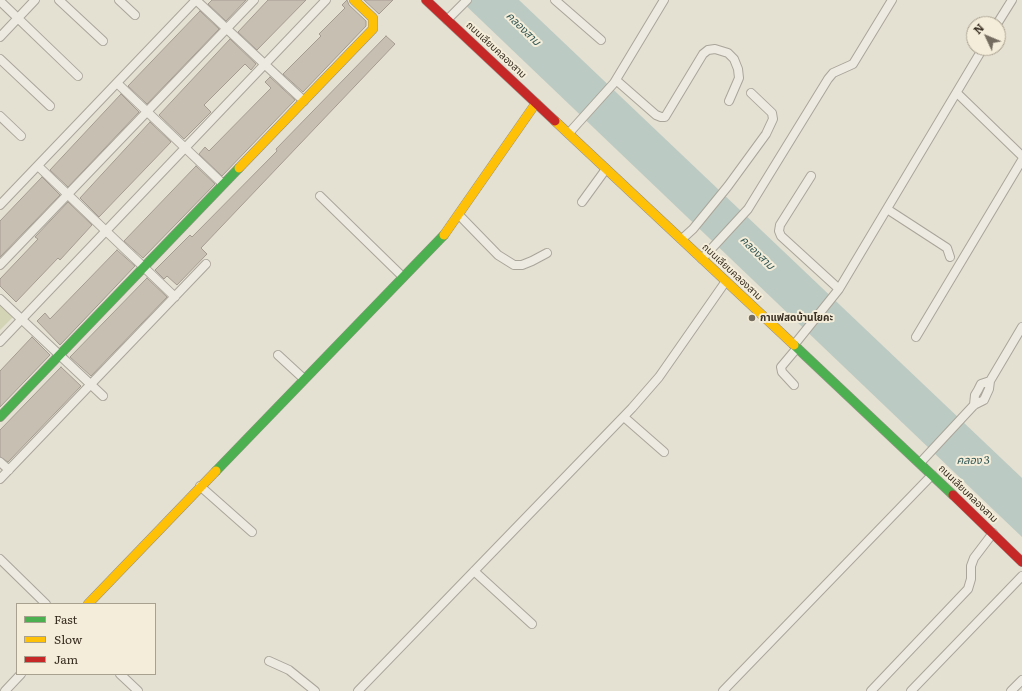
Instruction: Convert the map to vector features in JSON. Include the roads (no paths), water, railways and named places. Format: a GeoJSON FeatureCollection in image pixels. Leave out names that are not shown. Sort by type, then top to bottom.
{"type":"FeatureCollection","features":[{"type":"Feature","properties":{"kind":"street"},"geometry":{"type":"LineString","coordinates":[[0,37],[35,0]]}},
{"type":"Feature","properties":{"kind":"street"},"geometry":{"type":"LineString","coordinates":[[59,0],[103,41]]}},
{"type":"Feature","properties":{"kind":"street"},"geometry":{"type":"LineString","coordinates":[[119,0],[135,15]]}},
{"type":"Feature","properties":{"kind":"street"},"geometry":{"type":"LineString","coordinates":[[0,205],[196,0],[304,101]]}},
{"type":"Feature","properties":{"kind":"street"},"geometry":{"type":"LineString","coordinates":[[0,265],[254,0]]}},
{"type":"Feature","properties":{"kind":"street"},"geometry":{"type":"LineString","coordinates":[[0,342],[326,0]]}},
{"type":"Feature","properties":{"kind":"street"},"geometry":{"type":"LineString","coordinates":[[0,417],[373,29],[374,23],[372,18],[354,0]]}},
{"type":"Feature","properties":{"kind":"street","name":"ถนนเลียบคลองสาม"},"geometry":{"type":"LineString","coordinates":[[426,0],[795,346],[922,461],[932,474],[1022,562]]}},
{"type":"Feature","properties":{"kind":"street"},"geometry":{"type":"LineString","coordinates":[[555,0],[601,40]]}},
{"type":"Feature","properties":{"kind":"street"},"geometry":{"type":"LineString","coordinates":[[569,134],[615,81],[664,0]]}},
{"type":"Feature","properties":{"kind":"street"},"geometry":{"type":"LineString","coordinates":[[702,259],[748,209],[828,79],[833,73],[853,64],[892,0]]}},
{"type":"Feature","properties":{"kind":"street"},"geometry":{"type":"LineString","coordinates":[[1002,16],[1012,0]]}},
{"type":"Feature","properties":{"kind":"street"},"geometry":{"type":"LineString","coordinates":[[0,1],[78,76]]}},
{"type":"Feature","properties":{"kind":"street"},"geometry":{"type":"LineString","coordinates":[[447,20],[465,2]]}},
{"type":"Feature","properties":{"kind":"street"},"geometry":{"type":"LineString","coordinates":[[615,81],[656,115],[661,117],[665,116],[703,54],[708,50],[715,49],[728,53],[734,58],[738,69],[739,78],[729,102]]}},
{"type":"Feature","properties":{"kind":"street"},"geometry":{"type":"LineString","coordinates":[[794,385],[782,372],[781,367],[805,332],[838,291],[978,56]]}},
{"type":"Feature","properties":{"kind":"street"},"geometry":{"type":"LineString","coordinates":[[0,59],[50,106]]}},
{"type":"Feature","properties":{"kind":"street"},"geometry":{"type":"LineString","coordinates":[[117,83],[223,184]]}},
{"type":"Feature","properties":{"kind":"street"},"geometry":{"type":"LineString","coordinates":[[682,239],[693,229],[728,186],[766,134],[773,119],[767,107],[752,93]]}},
{"type":"Feature","properties":{"kind":"street"},"geometry":{"type":"LineString","coordinates":[[956,93],[1022,156]]}},
{"type":"Feature","properties":{"kind":"street"},"geometry":{"type":"LineString","coordinates":[[89,603],[200,486],[449,230],[536,103]]}},
{"type":"Feature","properties":{"kind":"street"},"geometry":{"type":"LineString","coordinates":[[0,116],[21,136]]}},
{"type":"Feature","properties":{"kind":"street"},"geometry":{"type":"LineString","coordinates":[[916,337],[1022,160]]}},
{"type":"Feature","properties":{"kind":"street"},"geometry":{"type":"LineString","coordinates":[[38,166],[175,297]]}},
{"type":"Feature","properties":{"kind":"street"},"geometry":{"type":"LineString","coordinates":[[582,202],[606,169]]}},
{"type":"Feature","properties":{"kind":"street"},"geometry":{"type":"LineString","coordinates":[[811,176],[780,225],[779,231],[782,236],[838,291]]}},
{"type":"Feature","properties":{"kind":"street"},"geometry":{"type":"LineString","coordinates":[[320,196],[403,277]]}},
{"type":"Feature","properties":{"kind":"street"},"geometry":{"type":"LineString","coordinates":[[887,209],[947,248],[950,257]]}},
{"type":"Feature","properties":{"kind":"street"},"geometry":{"type":"LineString","coordinates":[[460,216],[498,255],[514,265],[527,263],[547,253]]}},
{"type":"Feature","properties":{"kind":"street"},"geometry":{"type":"LineString","coordinates":[[0,479],[206,264]]}},
{"type":"Feature","properties":{"kind":"street"},"geometry":{"type":"LineString","coordinates":[[358,691],[624,417],[659,377],[726,281]]}},
{"type":"Feature","properties":{"kind":"street"},"geometry":{"type":"LineString","coordinates":[[0,299],[102,396]]}},
{"type":"Feature","properties":{"kind":"street"},"geometry":{"type":"LineString","coordinates":[[922,461],[974,405],[975,395],[981,384],[990,381],[1022,327]]}},
{"type":"Feature","properties":{"kind":"street"},"geometry":{"type":"LineString","coordinates":[[278,355],[304,379]]}},
{"type":"Feature","properties":{"kind":"street"},"geometry":{"type":"LineString","coordinates":[[624,417],[664,452]]}},
{"type":"Feature","properties":{"kind":"street"},"geometry":{"type":"LineString","coordinates":[[0,462],[9,470]]}},
{"type":"Feature","properties":{"kind":"street"},"geometry":{"type":"LineString","coordinates":[[723,691],[932,474]]}},
{"type":"Feature","properties":{"kind":"street"},"geometry":{"type":"LineString","coordinates":[[200,486],[252,532]]}},
{"type":"Feature","properties":{"kind":"street"},"geometry":{"type":"LineString","coordinates":[[871,691],[968,589],[971,579],[970,566],[974,558],[993,533]]}},
{"type":"Feature","properties":{"kind":"street"},"geometry":{"type":"LineString","coordinates":[[0,559],[45,603]]}},
{"type":"Feature","properties":{"kind":"street"},"geometry":{"type":"LineString","coordinates":[[474,572],[532,624]]}},
{"type":"Feature","properties":{"kind":"street"},"geometry":{"type":"LineString","coordinates":[[911,691],[1022,576]]}},
{"type":"Feature","properties":{"kind":"street"},"geometry":{"type":"LineString","coordinates":[[269,661],[288,670],[315,691]]}},
{"type":"Feature","properties":{"kind":"street"},"geometry":{"type":"LineString","coordinates":[[5,691],[20,675]]}},
{"type":"Feature","properties":{"kind":"street"},"geometry":{"type":"LineString","coordinates":[[121,675],[138,691]]}},
{"type":"Feature","properties":{"kind":"street"},"geometry":{"type":"LineString","coordinates":[[1011,691],[1022,680]]}},
{"type":"Feature","properties":{"kind":"water","name":"คลอง 3"},"geometry":{"type":"Polygon","coordinates":[[[460,0],[519,0],[1022,478],[1022,537],[460,0]]]}},
{"type":"Feature","properties":{"kind":"place","name":"กาแฟสดบ้านโยคะ"},"geometry":{"type":"Point","coordinates":[752,318]}},
{"type":"Feature","properties":{"kind":"water label","name":"คลองสาม"},"geometry":{"type":"Point","coordinates":[523,29]}},
{"type":"Feature","properties":{"kind":"water label","name":"คลองสาม"},"geometry":{"type":"Point","coordinates":[757,253]}}]}
